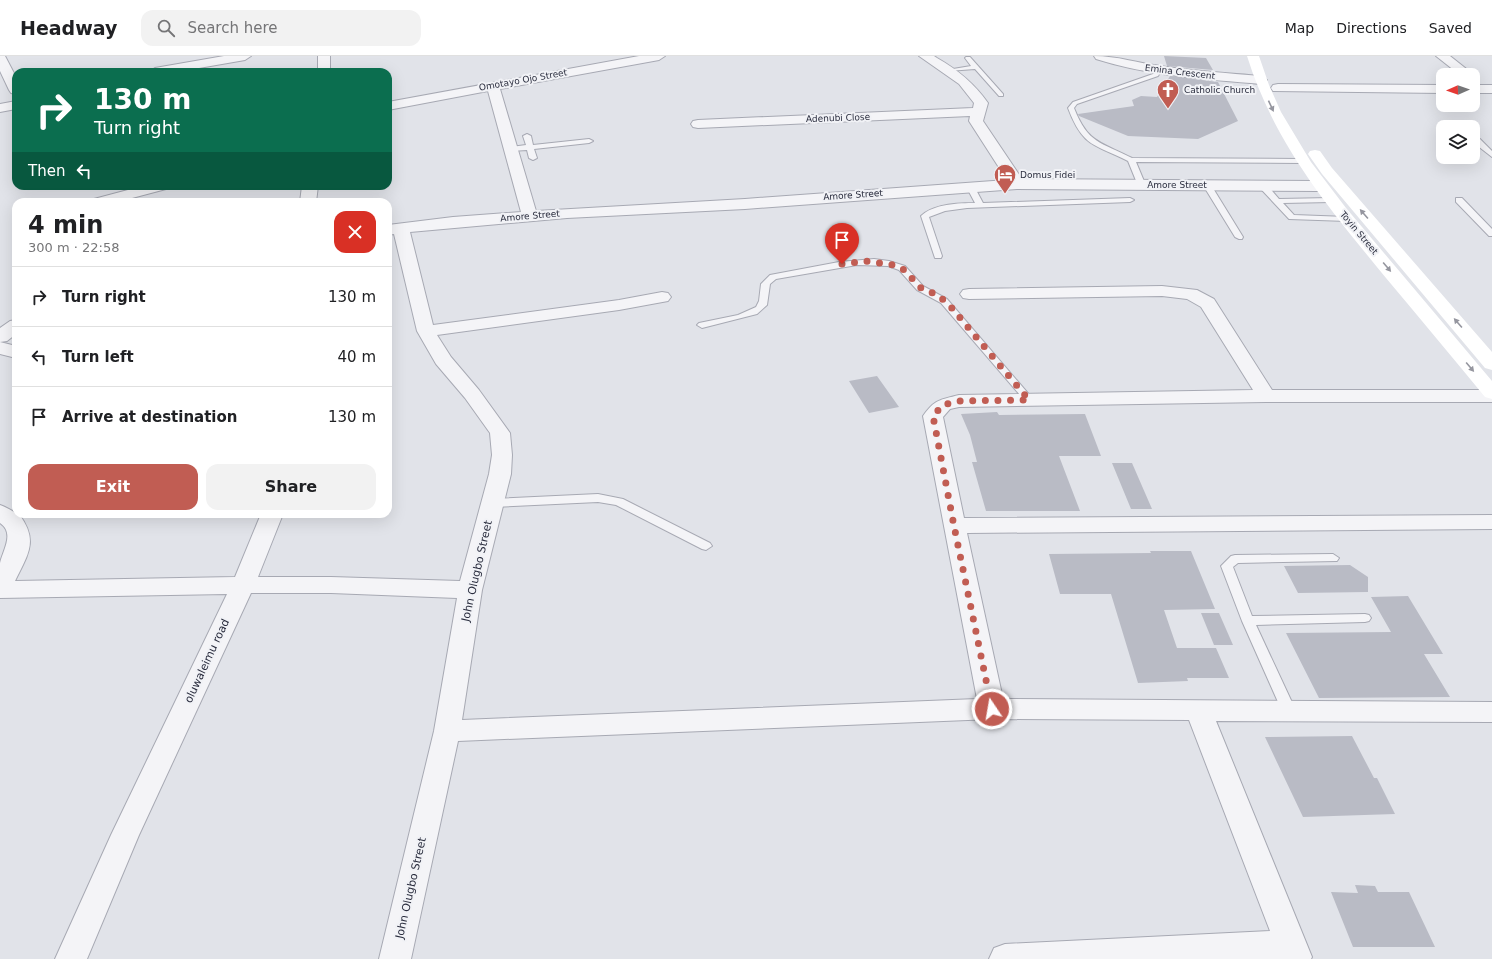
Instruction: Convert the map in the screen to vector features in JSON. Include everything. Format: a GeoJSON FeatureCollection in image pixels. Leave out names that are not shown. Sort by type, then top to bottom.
{"type":"FeatureCollection","features":[{"type":"Feature","properties":{"kind":"street"},"geometry":{"type":"LineString","coordinates":[[183,68],[245,56]]}},
{"type":"Feature","properties":{"kind":"street"},"geometry":{"type":"LineString","coordinates":[[324,56],[324,68]]}},
{"type":"Feature","properties":{"kind":"street","name":"Omotayo Ojo Street"},"geometry":{"type":"LineString","coordinates":[[392,105],[659,56]]}},
{"type":"Feature","properties":{"kind":"street"},"geometry":{"type":"LineString","coordinates":[[926,56],[950,70],[975,93],[981,103],[977,112],[976,121],[1017,184]]}},
{"type":"Feature","properties":{"kind":"street","name":"Emina Crescent"},"geometry":{"type":"LineString","coordinates":[[1100,56],[1116,62],[1158,71],[1261,80]]}},
{"type":"Feature","properties":{"kind":"street","name":"Toyin Street"},"geometry":{"type":"LineString","coordinates":[[1253,56],[1261,80],[1282,128],[1319,186],[1492,395]]}},
{"type":"Feature","properties":{"kind":"street","name":"Toyin Street"},"geometry":{"type":"LineString","coordinates":[[1266,56],[1278,88],[1297,128],[1327,171],[1492,364]]}},
{"type":"Feature","properties":{"kind":"street"},"geometry":{"type":"LineString","coordinates":[[1442,56],[1458,68]]}},
{"type":"Feature","properties":{"kind":"street"},"geometry":{"type":"LineString","coordinates":[[0,58],[12,82]]}},
{"type":"Feature","properties":{"kind":"street"},"geometry":{"type":"LineString","coordinates":[[1480,83],[1490,89]]}},
{"type":"Feature","properties":{"kind":"street"},"geometry":{"type":"LineString","coordinates":[[493,86],[530,217]]}},
{"type":"Feature","properties":{"kind":"street"},"geometry":{"type":"LineString","coordinates":[[1278,88],[1436,88]]}},
{"type":"Feature","properties":{"kind":"street"},"geometry":{"type":"LineString","coordinates":[[0,108],[12,106]]}},
{"type":"Feature","properties":{"kind":"street","name":"Adenubi Close"},"geometry":{"type":"LineString","coordinates":[[698,124],[977,112]]}},
{"type":"Feature","properties":{"kind":"street","name":"Amore Street"},"geometry":{"type":"LineString","coordinates":[[394,230],[453,222],[567,213],[745,204],[1017,184],[1319,186]]}},
{"type":"Feature","properties":{"kind":"street"},"geometry":{"type":"LineString","coordinates":[[114,198],[146,190]]}},
{"type":"Feature","properties":{"kind":"street","name":"John Olugbo Street"},"geometry":{"type":"LineString","coordinates":[[394,230],[426,331],[443,360],[472,394],[500,433],[501,461],[493,503],[470,590],[447,731],[395,959]]}},
{"type":"Feature","properties":{"kind":"street"},"geometry":{"type":"LineString","coordinates":[[969,294],[1162,291],[1191,294],[1208,303],[1266,396]]}},
{"type":"Feature","properties":{"kind":"street"},"geometry":{"type":"LineString","coordinates":[[426,331],[619,305],[662,297]]}},
{"type":"Feature","properties":{"kind":"street"},"geometry":{"type":"LineString","coordinates":[[0,337],[12,328]]}},
{"type":"Feature","properties":{"kind":"street"},"geometry":{"type":"LineString","coordinates":[[0,348],[12,351]]}},
{"type":"Feature","properties":{"kind":"street"},"geometry":{"type":"LineString","coordinates":[[992,709],[933,416],[943,405],[959,401],[1266,396],[1492,395]]}},
{"type":"Feature","properties":{"kind":"street"},"geometry":{"type":"LineString","coordinates":[[0,512],[16,524],[20,534],[19,545],[0,589],[330,585],[470,590]]}},
{"type":"Feature","properties":{"kind":"street","name":"oluwaleimu road"},"geometry":{"type":"LineString","coordinates":[[71,959],[125,835],[244,585],[270,518]]}},
{"type":"Feature","properties":{"kind":"street"},"geometry":{"type":"LineString","coordinates":[[954,526],[1492,522]]}},
{"type":"Feature","properties":{"kind":"street"},"geometry":{"type":"LineString","coordinates":[[447,731],[992,709],[1492,712]]}},
{"type":"Feature","properties":{"kind":"street"},"geometry":{"type":"LineString","coordinates":[[1005,959],[1294,952],[1199,711]]}},
{"type":"Feature","properties":{"kind":"lane"},"geometry":{"type":"LineString","coordinates":[[968,58],[1001,95]]}},
{"type":"Feature","properties":{"kind":"lane"},"geometry":{"type":"LineString","coordinates":[[950,70],[977,68]]}},
{"type":"Feature","properties":{"kind":"lane"},"geometry":{"type":"LineString","coordinates":[[1158,71],[1156,75],[1075,103],[1071,108],[1076,122],[1088,138],[1104,149],[1123,155],[1131,160],[1302,161]]}},
{"type":"Feature","properties":{"kind":"lane"},"geometry":{"type":"LineString","coordinates":[[527,136],[529,147],[534,158]]}},
{"type":"Feature","properties":{"kind":"lane"},"geometry":{"type":"LineString","coordinates":[[511,149],[589,141]]}},
{"type":"Feature","properties":{"kind":"lane"},"geometry":{"type":"LineString","coordinates":[[1480,144],[1492,155]]}},
{"type":"Feature","properties":{"kind":"lane"},"geometry":{"type":"LineString","coordinates":[[1131,160],[1142,186]]}},
{"type":"Feature","properties":{"kind":"lane"},"geometry":{"type":"LineString","coordinates":[[1207,186],[1239,237]]}},
{"type":"Feature","properties":{"kind":"lane"},"geometry":{"type":"LineString","coordinates":[[1264,186],[1292,217],[1347,220]]}},
{"type":"Feature","properties":{"kind":"lane"},"geometry":{"type":"LineString","coordinates":[[971,188],[980,205]]}},
{"type":"Feature","properties":{"kind":"lane"},"geometry":{"type":"LineString","coordinates":[[938,256],[925,216],[934,212],[980,205],[1130,200]]}},
{"type":"Feature","properties":{"kind":"lane"},"geometry":{"type":"LineString","coordinates":[[1295,200],[1310,218]]}},
{"type":"Feature","properties":{"kind":"lane"},"geometry":{"type":"LineString","coordinates":[[1276,201],[1331,200]]}},
{"type":"Feature","properties":{"kind":"lane"},"geometry":{"type":"LineString","coordinates":[[1459,200],[1492,234]]}},
{"type":"Feature","properties":{"kind":"lane"},"geometry":{"type":"LineString","coordinates":[[1479,220],[1492,220]]}},
{"type":"Feature","properties":{"kind":"lane"},"geometry":{"type":"LineString","coordinates":[[702,325],[749,314],[759,309],[764,301],[764,284],[767,280],[773,277],[854,262],[893,265],[907,272],[922,289],[938,295],[1029,400]]}},
{"type":"Feature","properties":{"kind":"lane"},"geometry":{"type":"LineString","coordinates":[[493,503],[598,498],[618,502],[706,546]]}},
{"type":"Feature","properties":{"kind":"lane"},"geometry":{"type":"LineString","coordinates":[[1289,710],[1248,621],[1227,566],[1235,559],[1333,558]]}},
{"type":"Feature","properties":{"kind":"lane"},"geometry":{"type":"LineString","coordinates":[[1248,621],[1365,618]]}},
{"type":"Feature","properties":{"kind":"building"},"geometry":{"type":"Polygon","coordinates":[[[1164,56],[1206,58],[1213,70],[1167,66],[1164,56]]]}},
{"type":"Feature","properties":{"kind":"building","name":"Catholic Church"},"geometry":{"type":"Polygon","coordinates":[[[1170,76],[1218,82],[1238,121],[1198,139],[1128,136],[1079,116],[1078,114],[1134,106],[1132,100],[1141,96],[1157,97],[1170,76]]]}},
{"type":"Feature","properties":{"kind":"building"},"geometry":{"type":"Polygon","coordinates":[[[877,376],[899,407],[869,413],[849,381],[877,376]]]}},
{"type":"Feature","properties":{"kind":"building"},"geometry":{"type":"Polygon","coordinates":[[[997,412],[999,415],[1085,414],[1101,456],[1059,456],[1080,511],[986,511],[972,462],[977,462],[970,435],[961,414],[997,412]]]}},
{"type":"Feature","properties":{"kind":"building"},"geometry":{"type":"Polygon","coordinates":[[[1112,463],[1132,463],[1152,509],[1131,509],[1112,463]]]}},
{"type":"Feature","properties":{"kind":"building"},"geometry":{"type":"Polygon","coordinates":[[[1150,551],[1191,551],[1215,609],[1164,610],[1177,648],[1216,648],[1229,678],[1187,678],[1188,681],[1138,683],[1111,594],[1060,594],[1049,554],[1151,553],[1150,551]]]}},
{"type":"Feature","properties":{"kind":"building"},"geometry":{"type":"Polygon","coordinates":[[[1350,565],[1368,577],[1368,592],[1298,593],[1284,566],[1350,565]]]}},
{"type":"Feature","properties":{"kind":"building"},"geometry":{"type":"Polygon","coordinates":[[[1408,596],[1443,654],[1424,654],[1450,697],[1319,698],[1286,633],[1391,632],[1371,597],[1408,596]]]}},
{"type":"Feature","properties":{"kind":"building"},"geometry":{"type":"Polygon","coordinates":[[[1201,613],[1219,613],[1233,645],[1214,645],[1201,613]]]}},
{"type":"Feature","properties":{"kind":"building"},"geometry":{"type":"Polygon","coordinates":[[[1352,736],[1374,778],[1377,778],[1395,814],[1303,817],[1265,737],[1352,736]]]}},
{"type":"Feature","properties":{"kind":"building"},"geometry":{"type":"Polygon","coordinates":[[[1355,885],[1375,886],[1378,892],[1409,892],[1435,947],[1353,947],[1331,892],[1358,893],[1355,885]]]}},
{"type":"Feature","properties":{"kind":"place","name":"Catholic Church"},"geometry":{"type":"Point","coordinates":[1168,110]}},
{"type":"Feature","properties":{"kind":"place","name":"Domus Fidei"},"geometry":{"type":"Point","coordinates":[1005,194]}},
{"type":"Feature","properties":{"kind":"route"},"geometry":{"type":"LineString","coordinates":[[842,264],[866,261],[879,262],[902,268],[918,286],[938,295],[951,307],[1029,400],[959,401],[943,405],[933,416],[992,709]]}}]}
